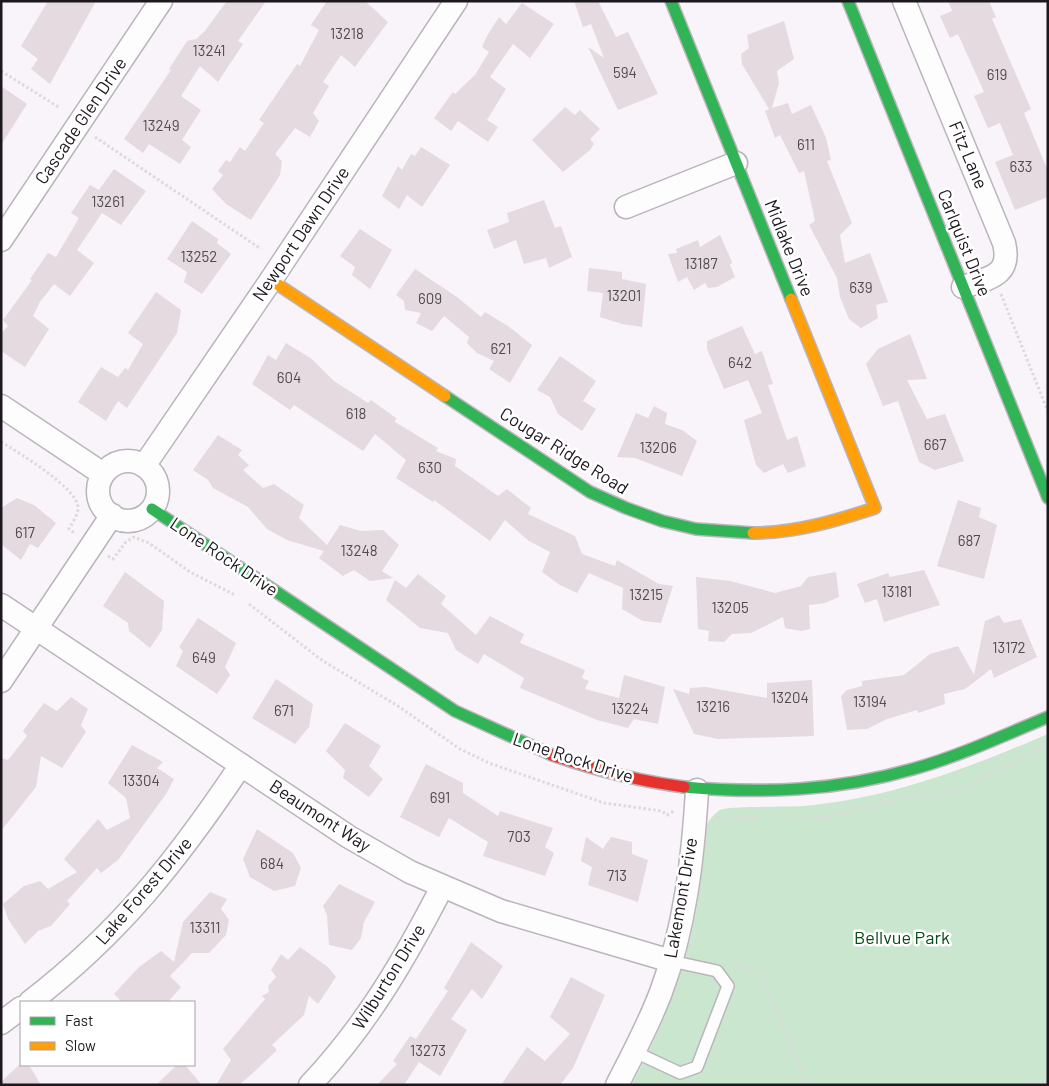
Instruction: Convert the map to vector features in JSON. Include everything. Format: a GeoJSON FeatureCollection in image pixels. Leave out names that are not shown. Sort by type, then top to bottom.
{"type":"FeatureCollection","features":[{"type":"Feature","properties":{"kind":"street","name":"Cascade Glen Drive"},"geometry":{"type":"LineString","coordinates":[[1,240],[161,1]]}},
{"type":"Feature","properties":{"kind":"street","name":"Newport Dawn Drive"},"geometry":{"type":"LineString","coordinates":[[144,466],[271,280],[456,1]]}},
{"type":"Feature","properties":{"kind":"street","name":"Midlake Drive"},"geometry":{"type":"LineString","coordinates":[[671,1],[875,508]]}},
{"type":"Feature","properties":{"kind":"street","name":"Carlquist Drive"},"geometry":{"type":"LineString","coordinates":[[848,1],[1048,498]]}},
{"type":"Feature","properties":{"kind":"street","name":"Fitz Lane"},"geometry":{"type":"LineString","coordinates":[[904,1],[1004,243],[1007,256],[1006,264],[1000,271],[963,288]]}},
{"type":"Feature","properties":{"kind":"street"},"geometry":{"type":"LineString","coordinates":[[626,207],[736,163]]}},
{"type":"Feature","properties":{"kind":"street","name":"Cougar Ridge Road"},"geometry":{"type":"LineString","coordinates":[[271,280],[583,487],[622,507],[685,528],[748,534],[809,529],[838,523],[875,508]]}},
{"type":"Feature","properties":{"kind":"street"},"geometry":{"type":"LineString","coordinates":[[1,406],[103,474]]}},
{"type":"Feature","properties":{"kind":"street"},"geometry":{"type":"LineString","coordinates":[[122,461],[137,462],[144,466],[154,477],[157,485],[156,501],[152,508],[146,514],[132,520],[117,518],[104,509],[98,495],[98,487],[103,474],[109,467],[122,461]]}},
{"type":"Feature","properties":{"kind":"street","name":"Lone Rock Drive"},"geometry":{"type":"LineString","coordinates":[[152,508],[455,710],[502,734],[548,754],[612,773],[697,790],[742,792],[785,791],[872,780],[951,756],[1048,717]]}},
{"type":"Feature","properties":{"kind":"street"},"geometry":{"type":"LineString","coordinates":[[1,681],[112,515]]}},
{"type":"Feature","properties":{"kind":"street","name":"Beaumont Way"},"geometry":{"type":"LineString","coordinates":[[1,605],[349,837],[442,887],[501,911],[671,961]]}},
{"type":"Feature","properties":{"kind":"street","name":"Lake Forest Drive"},"geometry":{"type":"LineString","coordinates":[[31,1001],[95,948],[155,884],[184,849],[241,765]]}},
{"type":"Feature","properties":{"kind":"street","name":"Lakemont Drive"},"geometry":{"type":"LineString","coordinates":[[618,1085],[649,1021],[671,961],[681,921],[687,883],[697,790]]}},
{"type":"Feature","properties":{"kind":"street","name":"Wilburton Drive"},"geometry":{"type":"LineString","coordinates":[[310,1085],[356,1031],[384,993],[442,887]]}},
{"type":"Feature","properties":{"kind":"street"},"geometry":{"type":"LineString","coordinates":[[1,1023],[20,1009]]}},
{"type":"Feature","properties":{"kind":"lane"},"geometry":{"type":"LineString","coordinates":[[634,1052],[680,1073],[697,1066],[728,986],[717,970],[671,961]]}},
{"type":"Feature","properties":{"kind":"path"},"geometry":{"type":"LineString","coordinates":[[1,71],[60,108]]}},
{"type":"Feature","properties":{"kind":"path"},"geometry":{"type":"LineString","coordinates":[[95,137],[262,250]]}},
{"type":"Feature","properties":{"kind":"path"},"geometry":{"type":"LineString","coordinates":[[1,442],[61,482],[76,496],[78,507],[69,529],[76,534]]}},
{"type":"Feature","properties":{"kind":"path"},"geometry":{"type":"LineString","coordinates":[[725,961],[762,975],[806,1085]]}},
{"type":"Feature","properties":{"kind":"path"},"geometry":{"type":"LineString","coordinates":[[1027,1085],[1036,1084],[1048,1076]]}},
{"type":"Feature","properties":{"kind":"green space","name":"Bellvue Park"},"geometry":{"type":"Polygon","coordinates":[[[1048,734],[1048,1085],[632,1084],[651,1047],[681,971],[697,905],[707,824],[716,813],[720,810],[747,807],[804,806],[836,802],[898,789],[959,770],[1048,734]]]}},
{"type":"Feature","properties":{"kind":"building"},"geometry":{"type":"Polygon","coordinates":[[[48,1],[96,1],[50,84],[31,69],[38,59],[21,46],[48,1]]]}},
{"type":"Feature","properties":{"kind":"building"},"geometry":{"type":"Polygon","coordinates":[[[227,1],[266,1],[238,41],[243,44],[218,82],[200,66],[181,96],[201,110],[182,140],[191,147],[180,164],[149,144],[143,153],[124,139],[171,70],[169,69],[187,41],[196,39],[204,32],[227,1]]]}},
{"type":"Feature","properties":{"kind":"building"},"geometry":{"type":"Polygon","coordinates":[[[327,1],[365,1],[388,22],[355,67],[341,55],[323,82],[329,86],[313,113],[319,121],[310,137],[295,128],[275,154],[282,161],[280,175],[251,220],[226,204],[212,189],[223,175],[218,171],[226,160],[230,162],[240,147],[245,151],[264,123],[259,120],[297,64],[300,66],[319,30],[311,25],[327,1]]]}},
{"type":"Feature","properties":{"kind":"building"},"geometry":{"type":"Polygon","coordinates":[[[574,1],[598,1],[616,37],[628,32],[658,94],[618,110],[588,47],[604,58],[591,24],[583,27],[574,1]]]}},
{"type":"Feature","properties":{"kind":"building"},"geometry":{"type":"Polygon","coordinates":[[[948,1],[989,1],[996,17],[992,19],[1031,109],[1024,113],[1048,171],[1048,197],[1015,210],[995,162],[1013,155],[1000,123],[988,128],[974,96],[984,92],[958,34],[950,38],[940,16],[952,11],[948,1]]]}},
{"type":"Feature","properties":{"kind":"building"},"geometry":{"type":"Polygon","coordinates":[[[522,3],[554,24],[530,58],[513,44],[490,77],[506,89],[487,120],[498,127],[488,142],[458,121],[451,131],[434,118],[453,92],[455,94],[475,75],[489,52],[482,47],[499,17],[506,24],[522,3]]]}},
{"type":"Feature","properties":{"kind":"building"},"geometry":{"type":"Polygon","coordinates":[[[784,21],[794,59],[777,71],[779,83],[772,108],[788,103],[792,114],[811,105],[826,138],[831,160],[827,161],[852,223],[840,235],[845,263],[870,253],[888,302],[876,305],[878,318],[861,328],[849,319],[840,297],[837,278],[809,225],[815,221],[804,171],[799,173],[780,135],[775,138],[765,111],[769,109],[742,64],[741,54],[749,48],[747,35],[784,21]]]}},
{"type":"Feature","properties":{"kind":"building"},"geometry":{"type":"Polygon","coordinates":[[[1,86],[27,104],[1,145],[1,86]]]}},
{"type":"Feature","properties":{"kind":"building"},"geometry":{"type":"Polygon","coordinates":[[[565,107],[575,115],[580,110],[600,129],[590,139],[594,144],[590,150],[563,172],[532,140],[565,107]]]}},
{"type":"Feature","properties":{"kind":"building"},"geometry":{"type":"Polygon","coordinates":[[[421,147],[450,165],[422,207],[407,195],[399,209],[382,196],[398,166],[402,170],[411,154],[415,156],[421,147]]]}},
{"type":"Feature","properties":{"kind":"building"},"geometry":{"type":"Polygon","coordinates":[[[114,169],[146,191],[121,225],[102,213],[77,250],[94,263],[70,296],[54,284],[40,302],[33,316],[49,329],[25,367],[1,351],[1,333],[8,326],[3,320],[32,280],[30,279],[48,253],[56,257],[79,218],[71,213],[90,185],[99,190],[114,169]]]}},
{"type":"Feature","properties":{"kind":"building"},"geometry":{"type":"Polygon","coordinates":[[[544,200],[555,228],[561,226],[572,257],[549,268],[546,258],[524,264],[516,240],[494,249],[487,230],[509,222],[507,213],[544,200]]]}},
{"type":"Feature","properties":{"kind":"building"},"geometry":{"type":"Polygon","coordinates":[[[192,221],[218,239],[217,243],[231,254],[202,294],[184,282],[187,272],[167,259],[192,221]]]}},
{"type":"Feature","properties":{"kind":"building"},"geometry":{"type":"Polygon","coordinates":[[[360,229],[392,250],[370,289],[352,275],[355,267],[340,256],[360,229]]]}},
{"type":"Feature","properties":{"kind":"building"},"geometry":{"type":"Polygon","coordinates":[[[720,235],[732,262],[730,265],[735,277],[717,287],[708,288],[705,283],[694,290],[687,277],[678,282],[668,254],[677,253],[676,249],[698,240],[700,247],[720,235]]]}},
{"type":"Feature","properties":{"kind":"building"},"geometry":{"type":"Polygon","coordinates":[[[589,268],[622,272],[622,279],[646,284],[642,327],[622,324],[600,317],[603,293],[587,291],[589,268]]]}},
{"type":"Feature","properties":{"kind":"building"},"geometry":{"type":"Polygon","coordinates":[[[415,269],[457,297],[481,317],[485,312],[508,326],[532,345],[510,383],[489,369],[494,361],[477,353],[467,343],[469,337],[444,316],[432,331],[416,323],[421,313],[405,310],[404,301],[396,295],[415,269]]]}},
{"type":"Feature","properties":{"kind":"building"},"geometry":{"type":"Polygon","coordinates":[[[156,292],[181,310],[177,333],[127,408],[118,401],[106,421],[78,402],[101,367],[118,377],[125,368],[128,370],[143,344],[128,333],[156,292]]]}},
{"type":"Feature","properties":{"kind":"building"},"geometry":{"type":"Polygon","coordinates":[[[742,326],[755,354],[762,351],[773,384],[768,385],[787,440],[797,436],[806,466],[788,473],[783,464],[764,473],[756,465],[744,420],[762,413],[748,380],[724,389],[707,349],[707,341],[742,326]]]}},
{"type":"Feature","properties":{"kind":"building"},"geometry":{"type":"Polygon","coordinates":[[[910,334],[927,379],[907,380],[927,419],[945,414],[964,461],[935,470],[919,462],[898,401],[883,406],[866,364],[878,349],[910,334]]]}},
{"type":"Feature","properties":{"kind":"building"},"geometry":{"type":"Polygon","coordinates":[[[286,343],[312,359],[334,381],[368,403],[371,400],[396,418],[395,422],[438,448],[436,451],[456,459],[455,466],[498,496],[507,489],[531,508],[528,514],[575,536],[582,554],[615,566],[617,560],[659,584],[673,586],[661,623],[643,621],[622,609],[623,588],[589,573],[577,593],[560,585],[542,572],[550,552],[529,541],[505,520],[490,541],[434,500],[433,502],[396,478],[406,460],[375,434],[363,451],[294,405],[290,410],[252,384],[268,355],[276,360],[286,343]]]}},
{"type":"Feature","properties":{"kind":"building"},"geometry":{"type":"Polygon","coordinates":[[[560,356],[596,381],[583,401],[596,409],[582,431],[558,414],[550,397],[537,390],[560,356]]]}},
{"type":"Feature","properties":{"kind":"building"},"geometry":{"type":"Polygon","coordinates":[[[654,406],[667,413],[665,424],[682,430],[697,441],[682,476],[635,458],[617,457],[636,413],[648,418],[654,406]]]}},
{"type":"Feature","properties":{"kind":"building"},"geometry":{"type":"Polygon","coordinates":[[[218,435],[242,450],[238,455],[249,465],[243,470],[263,488],[274,484],[304,505],[299,518],[327,545],[340,525],[361,531],[383,530],[399,545],[382,571],[393,578],[370,581],[354,570],[343,576],[319,558],[324,551],[287,540],[267,529],[248,507],[213,488],[208,480],[193,470],[218,435]]]}},
{"type":"Feature","properties":{"kind":"building"},"geometry":{"type":"Polygon","coordinates":[[[17,498],[34,505],[56,523],[38,548],[30,544],[21,560],[1,544],[1,508],[17,498]]]}},
{"type":"Feature","properties":{"kind":"building"},"geometry":{"type":"Polygon","coordinates":[[[958,500],[981,508],[979,517],[997,525],[984,579],[937,566],[958,500]]]}},
{"type":"Feature","properties":{"kind":"building"},"geometry":{"type":"Polygon","coordinates":[[[924,570],[940,605],[884,622],[877,599],[865,603],[857,584],[888,573],[890,577],[924,570]]]}},
{"type":"Feature","properties":{"kind":"building"},"geometry":{"type":"Polygon","coordinates":[[[125,572],[164,601],[162,630],[150,648],[129,631],[128,623],[103,606],[125,572]]]}},
{"type":"Feature","properties":{"kind":"building"},"geometry":{"type":"Polygon","coordinates":[[[836,572],[839,597],[825,603],[809,605],[810,629],[801,631],[785,628],[783,617],[751,633],[732,634],[724,642],[708,641],[709,631],[698,629],[696,577],[730,581],[775,593],[801,586],[808,577],[836,572]]]}},
{"type":"Feature","properties":{"kind":"building"},"geometry":{"type":"Polygon","coordinates":[[[418,574],[446,596],[441,604],[476,635],[490,616],[524,634],[520,643],[585,670],[582,678],[589,681],[585,689],[619,698],[624,675],[665,687],[658,724],[634,719],[628,728],[597,720],[520,688],[524,678],[484,654],[478,664],[456,650],[448,633],[420,628],[386,600],[395,580],[406,588],[418,574]]]}},
{"type":"Feature","properties":{"kind":"building"},"geometry":{"type":"Polygon","coordinates":[[[999,615],[1004,623],[1021,619],[1037,657],[994,678],[991,669],[965,689],[944,694],[945,704],[918,713],[917,710],[887,719],[867,729],[847,730],[841,696],[847,690],[862,686],[862,681],[904,675],[930,654],[958,646],[974,675],[985,621],[999,615]]]}},
{"type":"Feature","properties":{"kind":"building"},"geometry":{"type":"Polygon","coordinates":[[[198,618],[236,643],[225,667],[230,675],[217,694],[176,666],[183,651],[179,647],[198,618]]]}},
{"type":"Feature","properties":{"kind":"building"},"geometry":{"type":"Polygon","coordinates":[[[276,679],[313,704],[309,727],[295,744],[252,718],[276,679]]]}},
{"type":"Feature","properties":{"kind":"building"},"geometry":{"type":"Polygon","coordinates":[[[812,680],[814,736],[718,739],[694,734],[673,689],[689,694],[690,688],[706,687],[767,698],[767,683],[812,680]]]}},
{"type":"Feature","properties":{"kind":"building"},"geometry":{"type":"Polygon","coordinates":[[[71,697],[88,709],[81,725],[86,732],[62,768],[41,756],[36,787],[1,831],[1,758],[8,760],[27,736],[23,731],[44,703],[57,711],[71,697]]]}},
{"type":"Feature","properties":{"kind":"building"},"geometry":{"type":"Polygon","coordinates":[[[345,723],[381,746],[369,766],[383,779],[369,797],[343,778],[345,770],[326,751],[345,723]]]}},
{"type":"Feature","properties":{"kind":"building"},"geometry":{"type":"Polygon","coordinates":[[[132,745],[163,762],[157,768],[174,779],[166,794],[118,860],[101,873],[97,868],[67,901],[70,904],[51,926],[38,931],[25,944],[8,919],[3,904],[24,886],[40,881],[48,889],[77,872],[64,859],[98,819],[107,830],[130,818],[126,798],[108,783],[132,745]]]}},
{"type":"Feature","properties":{"kind":"building"},"geometry":{"type":"Polygon","coordinates":[[[426,764],[463,783],[463,793],[498,816],[500,811],[553,828],[545,847],[554,853],[545,876],[483,856],[488,842],[449,818],[439,837],[400,817],[426,764]]]}},
{"type":"Feature","properties":{"kind":"building"},"geometry":{"type":"Polygon","coordinates":[[[257,829],[293,853],[301,868],[295,886],[274,891],[250,877],[243,859],[257,829]]]}},
{"type":"Feature","properties":{"kind":"building"},"geometry":{"type":"Polygon","coordinates":[[[586,837],[603,849],[611,837],[632,842],[632,854],[648,860],[638,902],[588,885],[592,867],[581,861],[586,837]]]}},
{"type":"Feature","properties":{"kind":"building"},"geometry":{"type":"Polygon","coordinates":[[[339,884],[375,902],[364,922],[361,938],[352,950],[329,945],[327,915],[323,906],[339,884]]]}},
{"type":"Feature","properties":{"kind":"building"},"geometry":{"type":"Polygon","coordinates":[[[210,892],[227,899],[221,909],[229,920],[226,935],[209,953],[192,953],[170,976],[181,987],[169,1001],[121,1001],[114,994],[139,967],[161,951],[174,962],[183,922],[210,892]]]}},
{"type":"Feature","properties":{"kind":"building"},"geometry":{"type":"Polygon","coordinates":[[[471,942],[503,966],[482,999],[472,989],[451,1019],[467,1030],[440,1076],[419,1062],[404,1085],[377,1085],[397,1064],[393,1061],[410,1036],[416,1039],[448,991],[444,988],[471,942]]]}},
{"type":"Feature","properties":{"kind":"building"},"geometry":{"type":"Polygon","coordinates":[[[300,947],[329,968],[336,977],[318,1004],[309,996],[304,1015],[272,1045],[277,1050],[254,1072],[239,1085],[216,1085],[231,1060],[223,1049],[265,999],[262,996],[269,992],[268,986],[276,977],[271,970],[281,954],[288,960],[300,947]]]}},
{"type":"Feature","properties":{"kind":"building"},"geometry":{"type":"Polygon","coordinates":[[[571,977],[605,995],[573,1068],[560,1085],[501,1085],[527,1047],[545,1061],[570,1034],[550,1017],[571,977]]]}},
{"type":"Feature","properties":{"kind":"building"},"geometry":{"type":"Polygon","coordinates":[[[20,1065],[30,1066],[41,1085],[1,1085],[1,1082],[20,1065]]]}},
{"type":"Feature","properties":{"kind":"building"},"geometry":{"type":"Polygon","coordinates":[[[176,1066],[186,1066],[202,1085],[156,1085],[176,1066]]]}},
{"type":"Feature","properties":{"kind":"traffic: fast"},"geometry":{"type":"LineString","coordinates":[[671,1],[791,299]]}},
{"type":"Feature","properties":{"kind":"traffic: fast"},"geometry":{"type":"LineString","coordinates":[[848,1],[1048,498]]}},
{"type":"Feature","properties":{"kind":"traffic: fast"},"geometry":{"type":"LineString","coordinates":[[445,396],[590,492],[662,521],[696,529],[753,533]]}},
{"type":"Feature","properties":{"kind":"traffic: fast"},"geometry":{"type":"LineString","coordinates":[[152,509],[455,711],[552,755]]}},
{"type":"Feature","properties":{"kind":"traffic: fast"},"geometry":{"type":"LineString","coordinates":[[684,787],[771,790],[799,789],[856,782],[913,769],[948,758],[1048,717]]}},
{"type":"Feature","properties":{"kind":"traffic: slow"},"geometry":{"type":"LineString","coordinates":[[271,280],[445,396]]}},
{"type":"Feature","properties":{"kind":"traffic: slow"},"geometry":{"type":"LineString","coordinates":[[753,533],[800,529],[875,508],[791,299]]}},
{"type":"Feature","properties":{"kind":"traffic: jam"},"geometry":{"type":"LineString","coordinates":[[552,755],[617,774],[650,782],[684,787]]}}]}
